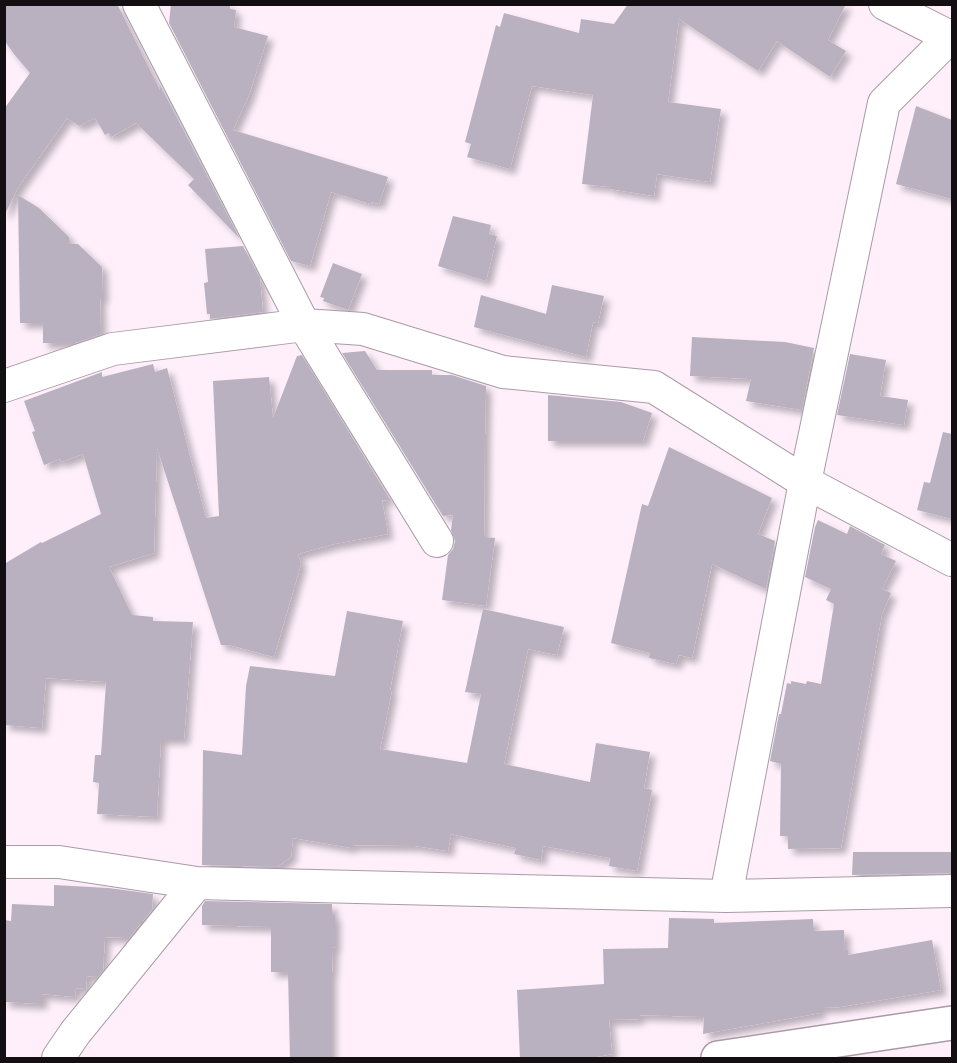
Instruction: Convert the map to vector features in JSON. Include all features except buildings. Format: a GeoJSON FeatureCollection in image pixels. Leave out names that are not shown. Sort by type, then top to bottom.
{"type":"FeatureCollection","features":[{"type":"Feature","properties":{"kind":"street"},"geometry":{"type":"LineString","coordinates":[[139,4],[304,325],[437,541]]}},
{"type":"Feature","properties":{"kind":"street"},"geometry":{"type":"LineString","coordinates":[[726,896],[805,482],[884,103],[952,37],[885,4]]}},
{"type":"Feature","properties":{"kind":"street"},"geometry":{"type":"LineString","coordinates":[[4,386],[113,349],[304,325],[363,329],[503,372],[654,387],[805,482],[952,560]]}},
{"type":"Feature","properties":{"kind":"street"},"geometry":{"type":"LineString","coordinates":[[4,862],[59,862],[197,883],[726,896],[952,891]]}},
{"type":"Feature","properties":{"kind":"street"},"geometry":{"type":"LineString","coordinates":[[58,1059],[75,1033],[197,883]]}},
{"type":"Feature","properties":{"kind":"street"},"geometry":{"type":"LineString","coordinates":[[718,1059],[952,1023]]}}]}
